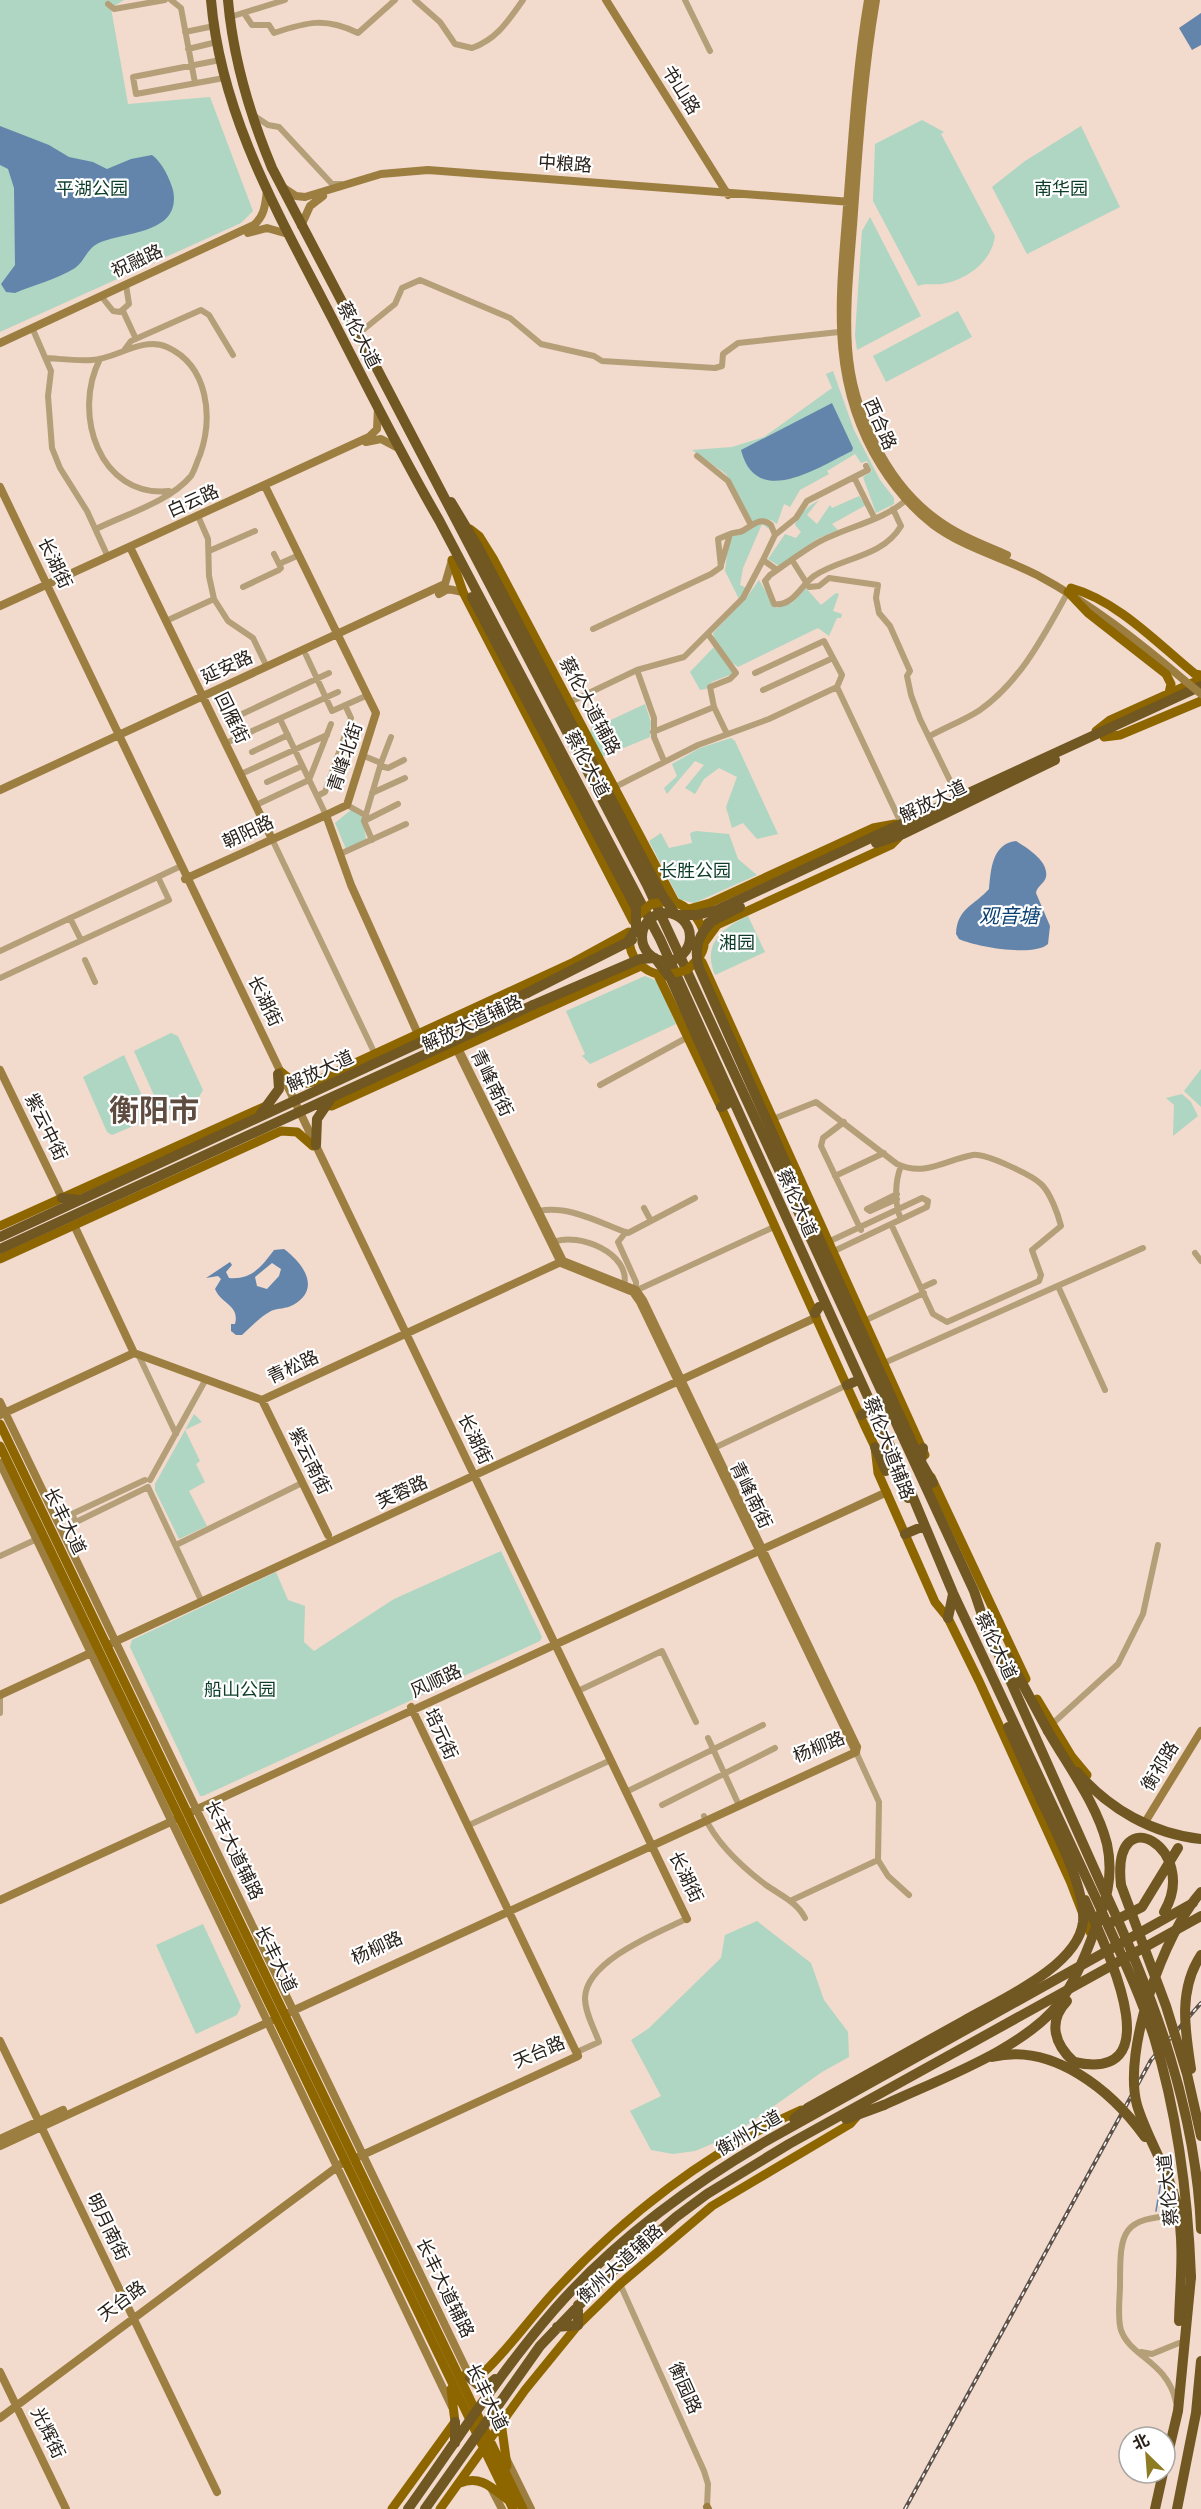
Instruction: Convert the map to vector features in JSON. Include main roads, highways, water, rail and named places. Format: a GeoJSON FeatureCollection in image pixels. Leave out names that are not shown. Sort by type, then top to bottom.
{"type":"FeatureCollection","features":[{"type":"Feature","properties":{"kind":"highway","name":"蔡伦大道"},"geometry":{"type":"LineString","coordinates":[[211,0],[220,60],[232,109],[267,191],[398,448],[439,520],[660,939],[953,1593],[1100,1907],[1150,2026],[1168,2092],[1183,2169],[1191,2277],[1175,2425]]}},
{"type":"Feature","properties":{"kind":"highway","name":"蔡伦大道"},"geometry":{"type":"LineString","coordinates":[[228,0],[236,57],[253,114],[280,185],[647,885],[907,1452],[920,1466],[974,1591],[985,1624],[1145,1982],[1178,2081],[1196,2168],[1201,2229]]}},
{"type":"Feature","properties":{"kind":"highway"},"geometry":{"type":"LineString","coordinates":[[407,464],[467,595],[635,915],[636,929],[628,938]]}},
{"type":"Feature","properties":{"kind":"highway"},"geometry":{"type":"LineString","coordinates":[[432,475],[470,529],[676,915],[689,927],[687,948],[683,954],[670,960],[656,958]]}},
{"type":"Feature","properties":{"kind":"highway","name":"解放大道"},"geometry":{"type":"LineString","coordinates":[[902,828],[958,797],[1089,737],[1201,690]]}},
{"type":"Feature","properties":{"kind":"highway","name":"解放大道"},"geometry":{"type":"LineString","coordinates":[[676,915],[717,910],[1104,737],[1201,690]]}},
{"type":"Feature","properties":{"kind":"highway","name":"解放大道"},"geometry":{"type":"LineString","coordinates":[[687,948],[700,930],[714,919],[875,840]]}},
{"type":"Feature","properties":{"kind":"highway"},"geometry":{"type":"LineString","coordinates":[[635,915],[644,914],[661,906],[669,899]]}},
{"type":"Feature","properties":{"kind":"highway"},"geometry":{"type":"LineString","coordinates":[[669,899],[681,910],[693,912]]}},
{"type":"Feature","properties":{"kind":"highway"},"geometry":{"type":"LineString","coordinates":[[676,915],[665,912],[657,914],[645,924],[644,947],[656,958],[864,1414],[900,1486],[919,1514]]}},
{"type":"Feature","properties":{"kind":"highway"},"geometry":{"type":"LineString","coordinates":[[714,919],[704,929],[696,945],[699,962],[814,1227],[827,1244],[906,1420],[920,1466],[933,1483]]}},
{"type":"Feature","properties":{"kind":"highway","name":"解放大道"},"geometry":{"type":"LineString","coordinates":[[0,1237],[162,1163],[193,1154],[296,1107],[420,1038],[527,993],[582,966],[628,938],[639,935],[645,924]]}},
{"type":"Feature","properties":{"kind":"highway"},"geometry":{"type":"LineString","coordinates":[[582,966],[632,946],[638,949],[637,956],[589,980]]}},
{"type":"Feature","properties":{"kind":"highway","name":"解放大道"},"geometry":{"type":"LineString","coordinates":[[0,1249],[72,1221],[257,1119],[296,1107],[321,1104],[333,1095],[456,1045],[533,1005],[589,980],[629,963],[656,958]]}},
{"type":"Feature","properties":{"kind":"highway"},"geometry":{"type":"LineString","coordinates":[[664,975],[671,967],[688,959],[699,962]]}},
{"type":"Feature","properties":{"kind":"highway"},"geometry":{"type":"LineString","coordinates":[[629,963],[649,963],[664,975]]}},
{"type":"Feature","properties":{"kind":"highway"},"geometry":{"type":"LineString","coordinates":[[402,1041],[420,1038]]}},
{"type":"Feature","properties":{"kind":"highway"},"geometry":{"type":"LineString","coordinates":[[257,1119],[279,1089],[279,1073]]}},
{"type":"Feature","properties":{"kind":"highway"},"geometry":{"type":"LineString","coordinates":[[314,1146],[315,1128],[321,1104]]}},
{"type":"Feature","properties":{"kind":"highway"},"geometry":{"type":"LineString","coordinates":[[162,1163],[172,1148],[193,1154]]}},
{"type":"Feature","properties":{"kind":"highway"},"geometry":{"type":"LineString","coordinates":[[62,1198],[80,1200]]}},
{"type":"Feature","properties":{"kind":"highway"},"geometry":{"type":"LineString","coordinates":[[874,1447],[895,1489],[919,1514]]}},
{"type":"Feature","properties":{"kind":"highway"},"geometry":{"type":"LineString","coordinates":[[920,1466],[923,1448]]}},
{"type":"Feature","properties":{"kind":"highway"},"geometry":{"type":"LineString","coordinates":[[905,1534],[924,1526]]}},
{"type":"Feature","properties":{"kind":"highway"},"geometry":{"type":"LineString","coordinates":[[807,2134],[884,2105],[1028,2033],[1059,2003],[1086,1953],[1107,1899],[1109,1859],[1100,1824],[974,1591]]}},
{"type":"Feature","properties":{"kind":"highway"},"geometry":{"type":"LineString","coordinates":[[948,1618],[953,1593]]}},
{"type":"Feature","properties":{"kind":"highway"},"geometry":{"type":"LineString","coordinates":[[953,1593],[982,1671],[1028,1780],[1042,1802],[1070,1863],[1124,1999],[1129,2028],[1122,2050],[1112,2059],[1089,2065],[1074,2062],[1058,2043],[1054,2030],[1061,2007],[1098,1974]]}},
{"type":"Feature","properties":{"kind":"highway"},"geometry":{"type":"LineString","coordinates":[[1049,1728],[1086,1782],[1117,1808],[1156,1828],[1201,1839]]}},
{"type":"Feature","properties":{"kind":"highway"},"geometry":{"type":"LineString","coordinates":[[1031,1796],[1042,1802]]}},
{"type":"Feature","properties":{"kind":"highway"},"geometry":{"type":"LineString","coordinates":[[1090,1932],[1142,1907],[1183,1843],[1150,1837],[1141,1839],[1126,1852],[1122,1861],[1121,1886],[1166,2006],[1198,2120]]}},
{"type":"Feature","properties":{"kind":"highway"},"geometry":{"type":"LineString","coordinates":[[768,2140],[809,2107],[967,2024],[1037,1978],[1071,1950],[1083,1922],[1082,1904],[1070,1863]]}},
{"type":"Feature","properties":{"kind":"highway"},"geometry":{"type":"LineString","coordinates":[[1122,1942],[1181,1900],[1188,1890]]}},
{"type":"Feature","properties":{"kind":"highway"},"geometry":{"type":"LineString","coordinates":[[1178,2411],[1180,2245],[1177,2206],[1137,2103],[1133,2058],[1143,2018],[1167,1949],[1187,1911],[1201,1892]]}},
{"type":"Feature","properties":{"kind":"highway","name":"衡州大道"},"geometry":{"type":"LineString","coordinates":[[408,2509],[511,2364],[555,2309],[627,2238],[700,2182],[732,2161],[967,2024],[1201,1898]]}},
{"type":"Feature","properties":{"kind":"highway","name":"衡州大道"},"geometry":{"type":"LineString","coordinates":[[425,2509],[518,2374],[557,2327],[635,2250],[684,2212],[789,2144],[1201,1916]]}},
{"type":"Feature","properties":{"kind":"highway"},"geometry":{"type":"LineString","coordinates":[[1201,1955],[1189,1979],[1184,2012],[1201,2136]]}},
{"type":"Feature","properties":{"kind":"highway"},"geometry":{"type":"LineString","coordinates":[[969,2064],[1000,2055],[1017,2054],[1038,2056],[1067,2068],[1098,2087],[1117,2104],[1133,2121],[1157,2156]]}},
{"type":"Feature","properties":{"kind":"highway"},"geometry":{"type":"LineString","coordinates":[[789,2144],[796,2155]]}},
{"type":"Feature","properties":{"kind":"highway"},"geometry":{"type":"LineString","coordinates":[[725,2150],[732,2161]]}},
{"type":"Feature","properties":{"kind":"highway"},"geometry":{"type":"LineString","coordinates":[[1179,2343],[1190,2295]]}},
{"type":"Feature","properties":{"kind":"highway"},"geometry":{"type":"LineString","coordinates":[[557,2327],[578,2325],[578,2305]]}},
{"type":"Feature","properties":{"kind":"highway"},"geometry":{"type":"LineString","coordinates":[[1177,2509],[1199,2408],[1201,2361]]}},
{"type":"Feature","properties":{"kind":"highway"},"geometry":{"type":"LineString","coordinates":[[470,2378],[480,2386],[487,2386],[511,2364]]}},
{"type":"Feature","properties":{"kind":"highway"},"geometry":{"type":"LineString","coordinates":[[455,2418],[455,2443]]}},
{"type":"Feature","properties":{"kind":"highway"},"geometry":{"type":"LineString","coordinates":[[1155,2509],[1161,2485]]}},
{"type":"Feature","properties":{"kind":"main road","name":"蔡伦大道辅路"},"geometry":{"type":"LineString","coordinates":[[470,529],[479,536],[494,560],[615,787],[669,899]]}},
{"type":"Feature","properties":{"kind":"main road"},"geometry":{"type":"LineString","coordinates":[[1169,693],[1171,684],[1166,674],[1088,613],[1070,590],[1084,592],[1120,614],[1201,677]]}},
{"type":"Feature","properties":{"kind":"main road"},"geometry":{"type":"LineString","coordinates":[[1089,737],[1110,720],[1201,677]]}},
{"type":"Feature","properties":{"kind":"main road"},"geometry":{"type":"LineString","coordinates":[[1104,737],[1120,735],[1198,704]]}},
{"type":"Feature","properties":{"kind":"main road"},"geometry":{"type":"LineString","coordinates":[[881,1364],[773,1119],[699,962],[704,943],[702,926],[693,912],[873,828],[902,828]]}},
{"type":"Feature","properties":{"kind":"main road"},"geometry":{"type":"LineString","coordinates":[[704,943],[717,926],[891,845],[902,828]]}},
{"type":"Feature","properties":{"kind":"main road"},"geometry":{"type":"LineString","coordinates":[[628,938],[631,951],[641,966],[664,975],[687,1036],[724,1103]]}},
{"type":"Feature","properties":{"kind":"main road","name":"解放大道辅路"},"geometry":{"type":"LineString","coordinates":[[420,1038],[628,938]]}},
{"type":"Feature","properties":{"kind":"main road","name":"解放大道辅路"},"geometry":{"type":"LineString","coordinates":[[321,1104],[332,1106],[456,1045],[641,966]]}},
{"type":"Feature","properties":{"kind":"main road","name":"解放大道辅路"},"geometry":{"type":"LineString","coordinates":[[279,1073],[293,1083],[304,1085],[402,1041]]}},
{"type":"Feature","properties":{"kind":"main road"},"geometry":{"type":"LineString","coordinates":[[0,1226],[270,1104]]}},
{"type":"Feature","properties":{"kind":"main road"},"geometry":{"type":"LineString","coordinates":[[0,1259],[72,1221],[281,1131],[297,1132],[314,1146]]}},
{"type":"Feature","properties":{"kind":"main road"},"geometry":{"type":"LineString","coordinates":[[193,1154],[208,1164]]}},
{"type":"Feature","properties":{"kind":"main road","name":"蔡伦大道辅路"},"geometry":{"type":"LineString","coordinates":[[864,1414],[874,1447],[878,1473],[935,1602],[948,1618],[1028,1780],[1031,1796],[1090,1932]]}},
{"type":"Feature","properties":{"kind":"main road","name":"蔡伦大道辅路"},"geometry":{"type":"LineString","coordinates":[[906,1420],[923,1448],[933,1483],[1049,1728],[1099,1788],[1118,1803],[1183,1843]]}},
{"type":"Feature","properties":{"kind":"main road","name":"长丰大道"},"geometry":{"type":"LineString","coordinates":[[0,1424],[102,1645],[474,2416],[484,2448],[511,2505]]}},
{"type":"Feature","properties":{"kind":"main road","name":"长丰大道"},"geometry":{"type":"LineString","coordinates":[[0,1446],[40,1537],[102,1645]]}},
{"type":"Feature","properties":{"kind":"main road"},"geometry":{"type":"LineString","coordinates":[[1183,1843],[1201,1833]]}},
{"type":"Feature","properties":{"kind":"main road","name":"衡州大道辅路"},"geometry":{"type":"LineString","coordinates":[[440,2509],[506,2415],[578,2325],[620,2284],[712,2206],[850,2124],[873,2098]]}},
{"type":"Feature","properties":{"kind":"main road","name":"衡州大道辅路"},"geometry":{"type":"LineString","coordinates":[[470,2378],[482,2374],[556,2290],[615,2232],[677,2182],[770,2124],[809,2107]]}},
{"type":"Feature","properties":{"kind":"main road"},"geometry":{"type":"LineString","coordinates":[[448,2364],[470,2378]]}},
{"type":"Feature","properties":{"kind":"main road"},"geometry":{"type":"LineString","coordinates":[[392,2509],[455,2418],[448,2364]]}},
{"type":"Feature","properties":{"kind":"main road"},"geometry":{"type":"LineString","coordinates":[[506,2415],[502,2429],[509,2480]]}},
{"type":"Feature","properties":{"kind":"main road","name":"长丰大道"},"geometry":{"type":"LineString","coordinates":[[480,2430],[490,2439],[523,2509]]}},
{"type":"Feature","properties":{"kind":"main road"},"geometry":{"type":"LineString","coordinates":[[458,2484],[471,2479],[482,2481],[511,2505]]}},
{"type":"Feature","properties":{"kind":"water"},"geometry":{"type":"Polygon","coordinates":[[[1201,13],[1201,45],[1192,50],[1179,28],[1201,13]]]}},
{"type":"Feature","properties":{"kind":"water"},"geometry":{"type":"Polygon","coordinates":[[[0,126],[49,145],[69,157],[93,162],[107,169],[131,159],[152,155],[165,171],[173,190],[173,205],[169,216],[148,229],[97,244],[75,268],[61,275],[15,293],[6,292],[1,284],[15,265],[14,188],[8,169],[0,165],[0,126]]]}},
{"type":"Feature","properties":{"kind":"water"},"geometry":{"type":"Polygon","coordinates":[[[832,403],[853,448],[852,451],[805,474],[789,479],[773,481],[760,477],[749,468],[741,450],[832,403]]]}},
{"type":"Feature","properties":{"kind":"water","name":"观音塘"},"geometry":{"type":"Polygon","coordinates":[[[1016,841],[1041,860],[1046,871],[1046,877],[1036,893],[1050,926],[1048,944],[1031,950],[1018,950],[991,948],[959,939],[956,934],[960,918],[989,889],[992,866],[997,852],[1008,843],[1016,841]]]}},
{"type":"Feature","properties":{"kind":"water"},"geometry":{"type":"Polygon","coordinates":[[[284,1249],[298,1261],[306,1276],[308,1284],[306,1291],[302,1299],[293,1305],[271,1311],[242,1335],[236,1335],[231,1331],[231,1324],[235,1324],[235,1313],[215,1289],[221,1279],[218,1276],[206,1278],[230,1262],[232,1265],[226,1272],[229,1278],[244,1277],[256,1271],[274,1250],[284,1249]],[[272,1263],[255,1277],[257,1286],[267,1289],[279,1276],[281,1269],[272,1263]]]}},
{"type":"Feature","properties":{"kind":"waterway"},"geometry":{"type":"LineString","coordinates":[[1156,2211],[1162,2176]]}},
{"type":"Feature","properties":{"kind":"railway"},"geometry":{"type":"LineString","coordinates":[[905,2509],[1151,2060],[1201,2003]]}},
{"type":"Feature","properties":{"kind":"district","name":"衡阳市"},"geometry":{"type":"Point","coordinates":[154,1111]}},
{"type":"Feature","properties":{"kind":"park label","name":"平湖公园"},"geometry":{"type":"Point","coordinates":[92,189]}},
{"type":"Feature","properties":{"kind":"park label","name":"南华园"},"geometry":{"type":"Point","coordinates":[1061,189]}},
{"type":"Feature","properties":{"kind":"park label","name":"长胜公园"},"geometry":{"type":"Point","coordinates":[695,871]}},
{"type":"Feature","properties":{"kind":"park label","name":"湘园"},"geometry":{"type":"Point","coordinates":[737,943]}},
{"type":"Feature","properties":{"kind":"park label","name":"船山公园"},"geometry":{"type":"Point","coordinates":[240,1690]}}]}
